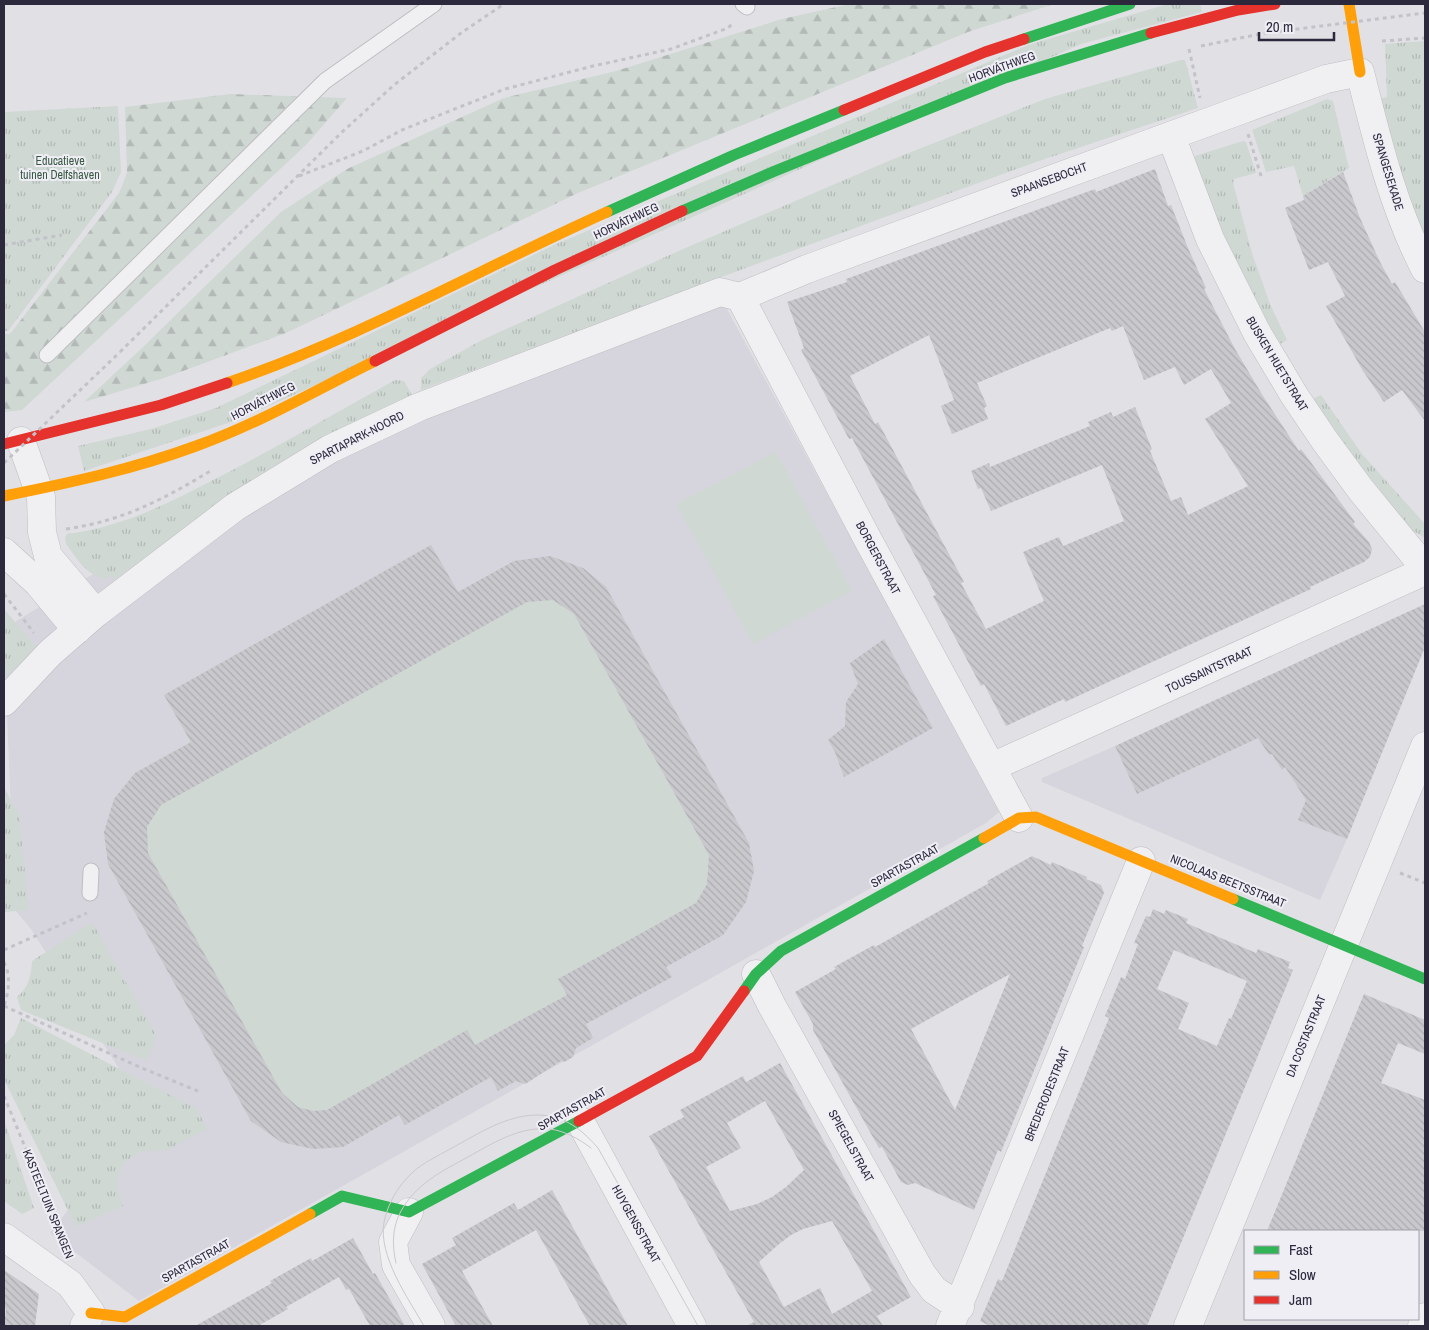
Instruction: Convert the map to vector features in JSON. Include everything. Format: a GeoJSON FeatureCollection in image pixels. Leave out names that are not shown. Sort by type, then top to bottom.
{"type":"FeatureCollection","features":[{"type":"Feature","properties":{"kind":"main road","name":"HORVÁTHWEG"},"geometry":{"type":"LineString","coordinates":[[12,442],[161,405],[279,365],[381,319],[589,220],[734,155],[985,52],[1130,4]]}},
{"type":"Feature","properties":{"kind":"main road","name":"HORVÁTHWEG"},"geometry":{"type":"LineString","coordinates":[[4,496],[163,458],[235,432],[555,270],[662,219],[1005,78],[1194,20],[1275,4]]}},
{"type":"Feature","properties":{"kind":"main road"},"geometry":{"type":"LineString","coordinates":[[1349,4],[1360,72]]}},
{"type":"Feature","properties":{"kind":"main road","name":"NICOLAAS BEETSSTRAAT"},"geometry":{"type":"LineString","coordinates":[[1019,818],[1036,817],[1425,979]]}},
{"type":"Feature","properties":{"kind":"main road","name":"SPARTASTRAAT"},"geometry":{"type":"LineString","coordinates":[[88,1320],[126,1317],[342,1196],[409,1212],[580,1121],[697,1056],[756,974],[781,951],[1019,818]]}},
{"type":"Feature","properties":{"kind":"street","name":"SPAANSEBOCHT"},"geometry":{"type":"LineString","coordinates":[[740,297],[807,268],[1241,110],[1326,80],[1360,72]]}},
{"type":"Feature","properties":{"kind":"street","name":"SPANGESEKADE"},"geometry":{"type":"LineString","coordinates":[[1360,72],[1388,181],[1410,240],[1425,269]]}},
{"type":"Feature","properties":{"kind":"street","name":"BUSKEN HUETSTRAAT"},"geometry":{"type":"LineString","coordinates":[[1171,136],[1210,239],[1257,333],[1294,395],[1326,441],[1361,490],[1425,570]]}},
{"type":"Feature","properties":{"kind":"street","name":"SPARTAPARK-NOORD"},"geometry":{"type":"LineString","coordinates":[[4,702],[50,653],[86,622],[235,507],[330,449],[419,407],[720,292],[740,297]]}},
{"type":"Feature","properties":{"kind":"street","name":"BORGERSTRAAT"},"geometry":{"type":"LineString","coordinates":[[740,297],[866,538],[1019,818]]}},
{"type":"Feature","properties":{"kind":"street"},"geometry":{"type":"LineString","coordinates":[[12,442],[42,497],[42,532],[46,550],[86,622]]}},
{"type":"Feature","properties":{"kind":"street"},"geometry":{"type":"LineString","coordinates":[[4,552],[38,583],[86,622]]}},
{"type":"Feature","properties":{"kind":"street","name":"TOUSSAINTSTRAAT"},"geometry":{"type":"LineString","coordinates":[[992,767],[1425,570]]}},
{"type":"Feature","properties":{"kind":"street","name":"DA COSTASTRAAT"},"geometry":{"type":"LineString","coordinates":[[1188,1326],[1425,746]]}},
{"type":"Feature","properties":{"kind":"street","name":"BREDERODESTRAAT"},"geometry":{"type":"LineString","coordinates":[[955,1316],[1141,861]]}},
{"type":"Feature","properties":{"kind":"street","name":"SPIEGELSTRAAT"},"geometry":{"type":"LineString","coordinates":[[756,974],[922,1274],[955,1316]]}},
{"type":"Feature","properties":{"kind":"street","name":"HUYGENSSTRAAT"},"geometry":{"type":"LineString","coordinates":[[580,1121],[692,1326]]}},
{"type":"Feature","properties":{"kind":"street"},"geometry":{"type":"LineString","coordinates":[[409,1212],[393,1242],[396,1265],[430,1326]]}},
{"type":"Feature","properties":{"kind":"street"},"geometry":{"type":"LineString","coordinates":[[4,1237],[70,1284],[88,1320]]}},
{"type":"Feature","properties":{"kind":"street"},"geometry":{"type":"LineString","coordinates":[[1422,1326],[1425,1317]]}},
{"type":"Feature","properties":{"kind":"lane"},"geometry":{"type":"LineString","coordinates":[[47,355],[325,81],[434,4]]}},
{"type":"Feature","properties":{"kind":"lane"},"geometry":{"type":"LineString","coordinates":[[90,893],[91,871]]}},
{"type":"Feature","properties":{"kind":"path"},"geometry":{"type":"LineString","coordinates":[[4,463],[120,352],[341,133],[394,85],[460,33],[504,4]]}},
{"type":"Feature","properties":{"kind":"path"},"geometry":{"type":"LineString","coordinates":[[296,177],[363,151],[402,130],[505,89],[593,66],[671,49],[728,28],[745,5]]}},
{"type":"Feature","properties":{"kind":"path"},"geometry":{"type":"LineString","coordinates":[[1201,46],[1266,33],[1425,13]]}},
{"type":"Feature","properties":{"kind":"path"},"geometry":{"type":"LineString","coordinates":[[1374,41],[1425,38]]}},
{"type":"Feature","properties":{"kind":"path"},"geometry":{"type":"LineString","coordinates":[[1179,52],[1189,49],[1206,123]]}},
{"type":"Feature","properties":{"kind":"path"},"geometry":{"type":"LineString","coordinates":[[1241,110],[1262,179]]}},
{"type":"Feature","properties":{"kind":"path"},"geometry":{"type":"LineString","coordinates":[[4,245],[62,235]]}},
{"type":"Feature","properties":{"kind":"path"},"geometry":{"type":"LineString","coordinates":[[42,532],[94,524],[138,510],[186,486],[218,467]]}},
{"type":"Feature","properties":{"kind":"path"},"geometry":{"type":"LineString","coordinates":[[4,594],[5,599],[50,653]]}},
{"type":"Feature","properties":{"kind":"path"},"geometry":{"type":"LineString","coordinates":[[4,950],[92,911]]}},
{"type":"Feature","properties":{"kind":"path"},"geometry":{"type":"LineString","coordinates":[[4,962],[9,979],[4,1006],[144,1069],[198,1091]]}},
{"type":"Feature","properties":{"kind":"path","name":"KASTEELTUIN SPANGEN"},"geometry":{"type":"LineString","coordinates":[[4,1096],[67,1252]]}},
{"type":"Feature","properties":{"kind":"shaded area"},"geometry":{"type":"Polygon","coordinates":[[[708,274],[999,812],[986,823],[139,1301],[50,1233],[71,1206],[152,1121],[31,929],[15,910],[5,628],[168,528],[401,403],[708,274]]]}},
{"type":"Feature","properties":{"kind":"shaded area"},"geometry":{"type":"Polygon","coordinates":[[[1258,737],[1269,755],[1272,754],[1285,767],[1297,786],[1347,839],[1320,900],[1042,782],[1042,778],[1115,746],[1137,794],[1258,737]]]}},
{"type":"Feature","properties":{"kind":"green space"},"geometry":{"type":"Polygon","coordinates":[[[850,4],[1054,4],[968,32],[578,193],[286,333],[164,378],[84,402],[281,212],[347,169],[504,98],[616,71],[782,19],[850,4]]]}},
{"type":"Feature","properties":{"kind":"green space"},"geometry":{"type":"Polygon","coordinates":[[[1168,4],[1200,4],[1202,12],[1081,44],[237,420],[84,471],[78,446],[151,429],[216,408],[556,244],[1031,44],[1168,4]]]}},
{"type":"Feature","properties":{"kind":"green space"},"geometry":{"type":"Polygon","coordinates":[[[1425,41],[1425,249],[1410,217],[1379,99],[1387,97],[1385,44],[1425,41]]]}},
{"type":"Feature","properties":{"kind":"green space"},"geometry":{"type":"Polygon","coordinates":[[[1185,60],[1198,108],[1036,162],[743,269],[421,390],[421,378],[430,369],[482,340],[683,249],[891,160],[1045,99],[1185,60]]]}},
{"type":"Feature","properties":{"kind":"green space"},"geometry":{"type":"Polygon","coordinates":[[[230,94],[347,98],[306,145],[22,410],[4,412],[4,334],[10,334],[119,193],[127,173],[125,107],[230,94]]]}},
{"type":"Feature","properties":{"kind":"green space"},"geometry":{"type":"Polygon","coordinates":[[[1327,99],[1333,101],[1349,168],[1303,196],[1294,166],[1266,172],[1252,130],[1327,99]]]}},
{"type":"Feature","properties":{"kind":"green space","name":"Educatieve tuinen Delfshaven"},"geometry":{"type":"Polygon","coordinates":[[[118,106],[121,172],[112,192],[8,331],[4,331],[4,112],[118,106]]]}},
{"type":"Feature","properties":{"kind":"green space"},"geometry":{"type":"Polygon","coordinates":[[[1243,141],[1246,142],[1256,173],[1234,179],[1233,183],[1252,253],[1270,304],[1287,340],[1280,344],[1255,300],[1222,234],[1193,162],[1195,156],[1243,141]]]}},
{"type":"Feature","properties":{"kind":"green space"},"geometry":{"type":"Polygon","coordinates":[[[395,380],[404,381],[416,402],[221,507],[113,580],[111,576],[105,579],[87,570],[66,544],[65,538],[67,534],[107,526],[144,513],[179,497],[260,455],[395,380]]]}},
{"type":"Feature","properties":{"kind":"green space"},"geometry":{"type":"Polygon","coordinates":[[[1321,395],[1362,454],[1425,524],[1425,538],[1410,529],[1336,434],[1313,399],[1321,395]]]}},
{"type":"Feature","properties":{"kind":"green space"},"geometry":{"type":"Polygon","coordinates":[[[776,452],[852,591],[753,644],[676,504],[776,452]]]}},
{"type":"Feature","properties":{"kind":"green space"},"geometry":{"type":"Polygon","coordinates":[[[431,545],[458,592],[550,556],[583,568],[606,587],[749,843],[666,967],[672,977],[583,1026],[591,1035],[590,1040],[576,1048],[573,1057],[564,1062],[556,1060],[555,1065],[541,1073],[536,1071],[534,1079],[525,1084],[493,1076],[405,1125],[400,1115],[343,1146],[281,1142],[253,1123],[245,1110],[108,865],[104,832],[114,799],[134,774],[190,742],[164,695],[431,545]]]}},
{"type":"Feature","properties":{"kind":"green space"},"geometry":{"type":"Polygon","coordinates":[[[4,609],[37,648],[4,679],[4,609]]]}},
{"type":"Feature","properties":{"kind":"green space"},"geometry":{"type":"Polygon","coordinates":[[[4,787],[19,815],[29,910],[4,912],[4,787]]]}},
{"type":"Feature","properties":{"kind":"green space"},"geometry":{"type":"Polygon","coordinates":[[[92,922],[157,1037],[147,1061],[21,1010],[17,997],[29,981],[32,961],[92,922]]]}},
{"type":"Feature","properties":{"kind":"green space"},"geometry":{"type":"Polygon","coordinates":[[[21,1018],[197,1109],[207,1129],[168,1150],[140,1152],[124,1163],[117,1182],[123,1206],[76,1227],[4,1079],[4,1045],[14,1035],[21,1018]]]}},
{"type":"Feature","properties":{"kind":"green space"},"geometry":{"type":"Polygon","coordinates":[[[4,1120],[34,1208],[22,1214],[4,1201],[4,1120]]]}},
{"type":"Feature","properties":{"kind":"building"},"geometry":{"type":"Polygon","coordinates":[[[1155,169],[1168,206],[1171,205],[1206,288],[1204,289],[1235,349],[1299,451],[1301,449],[1355,522],[1353,524],[1369,542],[1372,549],[1370,557],[1364,562],[1310,587],[1311,589],[1065,702],[1064,699],[1006,726],[984,684],[981,686],[933,596],[936,595],[852,438],[849,439],[801,350],[804,348],[787,302],[847,282],[846,279],[1095,189],[1096,192],[1155,169]],[[1123,326],[1112,331],[1110,328],[977,383],[987,406],[984,408],[988,419],[952,434],[941,406],[954,400],[929,335],[850,376],[875,424],[878,422],[964,582],[961,583],[986,629],[1044,601],[1023,552],[1059,537],[1063,546],[1124,521],[1102,465],[991,511],[981,488],[978,489],[971,471],[989,463],[990,467],[1090,426],[1088,422],[1111,412],[1113,417],[1135,407],[1152,449],[1150,451],[1171,501],[1181,497],[1188,515],[1248,486],[1205,419],[1231,403],[1211,369],[1184,385],[1175,367],[1144,380],[1123,326]]]}},
{"type":"Feature","properties":{"kind":"building"},"geometry":{"type":"Polygon","coordinates":[[[1343,172],[1360,218],[1380,262],[1392,284],[1395,282],[1425,332],[1425,421],[1402,390],[1384,402],[1363,371],[1326,306],[1345,296],[1328,262],[1309,270],[1285,208],[1304,200],[1303,196],[1343,172]]]}},
{"type":"Feature","properties":{"kind":"building"},"geometry":{"type":"Polygon","coordinates":[[[431,545],[458,592],[514,561],[550,556],[583,568],[606,587],[749,843],[754,871],[746,902],[723,935],[666,967],[672,977],[586,1024],[593,1038],[576,1048],[573,1057],[564,1062],[561,1061],[525,1084],[516,1081],[498,1091],[491,1077],[405,1125],[399,1115],[343,1147],[313,1149],[281,1142],[251,1121],[108,864],[104,832],[114,799],[135,773],[191,742],[164,695],[431,545]],[[553,600],[527,602],[161,805],[147,827],[148,853],[282,1093],[298,1107],[313,1111],[327,1110],[467,1030],[475,1045],[567,995],[558,979],[696,903],[707,884],[709,855],[574,614],[553,600]]]}},
{"type":"Feature","properties":{"kind":"building"},"geometry":{"type":"Polygon","coordinates":[[[1425,604],[1425,647],[1347,839],[1298,820],[1306,800],[1285,767],[1282,770],[1272,754],[1269,755],[1258,738],[1137,794],[1115,746],[1425,604]]]}},
{"type":"Feature","properties":{"kind":"building"},"geometry":{"type":"Polygon","coordinates":[[[884,639],[933,728],[844,777],[835,752],[828,740],[845,726],[846,702],[858,684],[850,663],[884,639]]]}},
{"type":"Feature","properties":{"kind":"building"},"geometry":{"type":"Polygon","coordinates":[[[1032,856],[1051,865],[1052,862],[1087,877],[1086,879],[1101,885],[1104,893],[1001,1152],[998,1150],[974,1210],[915,1183],[908,1185],[901,1182],[882,1147],[879,1148],[813,1030],[813,1024],[795,992],[836,969],[834,967],[874,945],[875,947],[989,883],[987,881],[1032,856]],[[1010,974],[911,1029],[955,1110],[1010,974]]]}},
{"type":"Feature","properties":{"kind":"building"},"geometry":{"type":"Polygon","coordinates":[[[1153,909],[1164,914],[1166,910],[1188,919],[1186,923],[1256,953],[1258,949],[1290,962],[1288,968],[1293,970],[1147,1326],[990,1326],[980,1321],[998,1279],[1002,1281],[1109,1018],[1105,1016],[1121,977],[1125,979],[1138,944],[1134,943],[1146,916],[1150,917],[1153,909]],[[1174,950],[1157,989],[1189,1003],[1178,1029],[1217,1046],[1247,981],[1174,950]]]}},
{"type":"Feature","properties":{"kind":"building"},"geometry":{"type":"Polygon","coordinates":[[[1364,994],[1425,1020],[1425,1054],[1398,1043],[1381,1083],[1425,1100],[1425,1231],[1267,1230],[1364,994]]]}},
{"type":"Feature","properties":{"kind":"building"},"geometry":{"type":"Polygon","coordinates":[[[780,1063],[911,1297],[877,1316],[883,1326],[746,1326],[754,1322],[649,1136],[684,1117],[680,1110],[743,1076],[746,1082],[780,1063]],[[765,1101],[727,1123],[741,1148],[706,1167],[730,1211],[757,1204],[772,1197],[804,1170],[765,1101]],[[832,1221],[803,1229],[791,1235],[759,1262],[784,1307],[820,1288],[832,1314],[872,1291],[832,1221]]]}},
{"type":"Feature","properties":{"kind":"building"},"geometry":{"type":"Polygon","coordinates":[[[552,1190],[628,1326],[590,1326],[536,1230],[462,1271],[493,1326],[456,1326],[422,1264],[456,1245],[452,1238],[514,1203],[518,1210],[552,1190]]]}},
{"type":"Feature","properties":{"kind":"building"},"geometry":{"type":"Polygon","coordinates":[[[353,1238],[405,1326],[370,1326],[349,1289],[346,1290],[339,1277],[286,1307],[288,1309],[258,1326],[195,1326],[272,1283],[270,1281],[311,1258],[312,1261],[353,1238]]]}},
{"type":"Feature","properties":{"kind":"building"},"geometry":{"type":"Polygon","coordinates":[[[4,1270],[39,1294],[35,1326],[4,1326],[6,1309],[4,1307],[4,1270]]]}},
{"type":"Feature","properties":{"kind":"tram line"},"geometry":{"type":"LineString","coordinates":[[424,1326],[403,1290],[385,1249],[384,1222],[394,1195],[412,1173],[430,1160],[497,1124],[523,1116],[536,1115],[549,1116],[570,1123],[588,1137],[598,1148],[698,1326]]}},
{"type":"Feature","properties":{"kind":"tram line"},"geometry":{"type":"LineString","coordinates":[[396,1263],[394,1237],[398,1217],[414,1193],[430,1179],[497,1141],[528,1130],[550,1129],[561,1132],[591,1148]]}},
{"type":"Feature","properties":{"kind":"traffic: fast"},"geometry":{"type":"LineString","coordinates":[[1024,39],[1130,4]]}},
{"type":"Feature","properties":{"kind":"traffic: fast"},"geometry":{"type":"LineString","coordinates":[[682,211],[775,171],[1005,78],[1151,33]]}},
{"type":"Feature","properties":{"kind":"traffic: fast"},"geometry":{"type":"LineString","coordinates":[[607,212],[734,155],[844,110]]}},
{"type":"Feature","properties":{"kind":"traffic: fast"},"geometry":{"type":"LineString","coordinates":[[744,991],[756,974],[781,951],[984,838]]}},
{"type":"Feature","properties":{"kind":"traffic: fast"},"geometry":{"type":"LineString","coordinates":[[1233,899],[1425,979]]}},
{"type":"Feature","properties":{"kind":"traffic: fast"},"geometry":{"type":"LineString","coordinates":[[310,1214],[342,1196],[409,1212],[579,1121]]}},
{"type":"Feature","properties":{"kind":"traffic: slow"},"geometry":{"type":"LineString","coordinates":[[1349,4],[1360,72]]}},
{"type":"Feature","properties":{"kind":"traffic: slow"},"geometry":{"type":"LineString","coordinates":[[227,383],[276,365],[372,324],[607,212]]}},
{"type":"Feature","properties":{"kind":"traffic: slow"},"geometry":{"type":"LineString","coordinates":[[4,496],[77,481],[196,446],[242,428],[375,361]]}},
{"type":"Feature","properties":{"kind":"traffic: slow"},"geometry":{"type":"LineString","coordinates":[[984,838],[1019,818],[1036,817],[1233,899]]}},
{"type":"Feature","properties":{"kind":"traffic: slow"},"geometry":{"type":"LineString","coordinates":[[91,1313],[125,1317],[310,1214]]}},
{"type":"Feature","properties":{"kind":"traffic: jam"},"geometry":{"type":"LineString","coordinates":[[1151,33],[1238,10],[1275,4]]}},
{"type":"Feature","properties":{"kind":"traffic: jam"},"geometry":{"type":"LineString","coordinates":[[844,110],[985,52],[1024,39]]}},
{"type":"Feature","properties":{"kind":"traffic: jam"},"geometry":{"type":"LineString","coordinates":[[375,361],[555,270],[682,211]]}},
{"type":"Feature","properties":{"kind":"traffic: jam"},"geometry":{"type":"LineString","coordinates":[[4,444],[161,405],[227,383]]}},
{"type":"Feature","properties":{"kind":"traffic: jam"},"geometry":{"type":"LineString","coordinates":[[579,1121],[697,1056],[744,991]]}}]}
